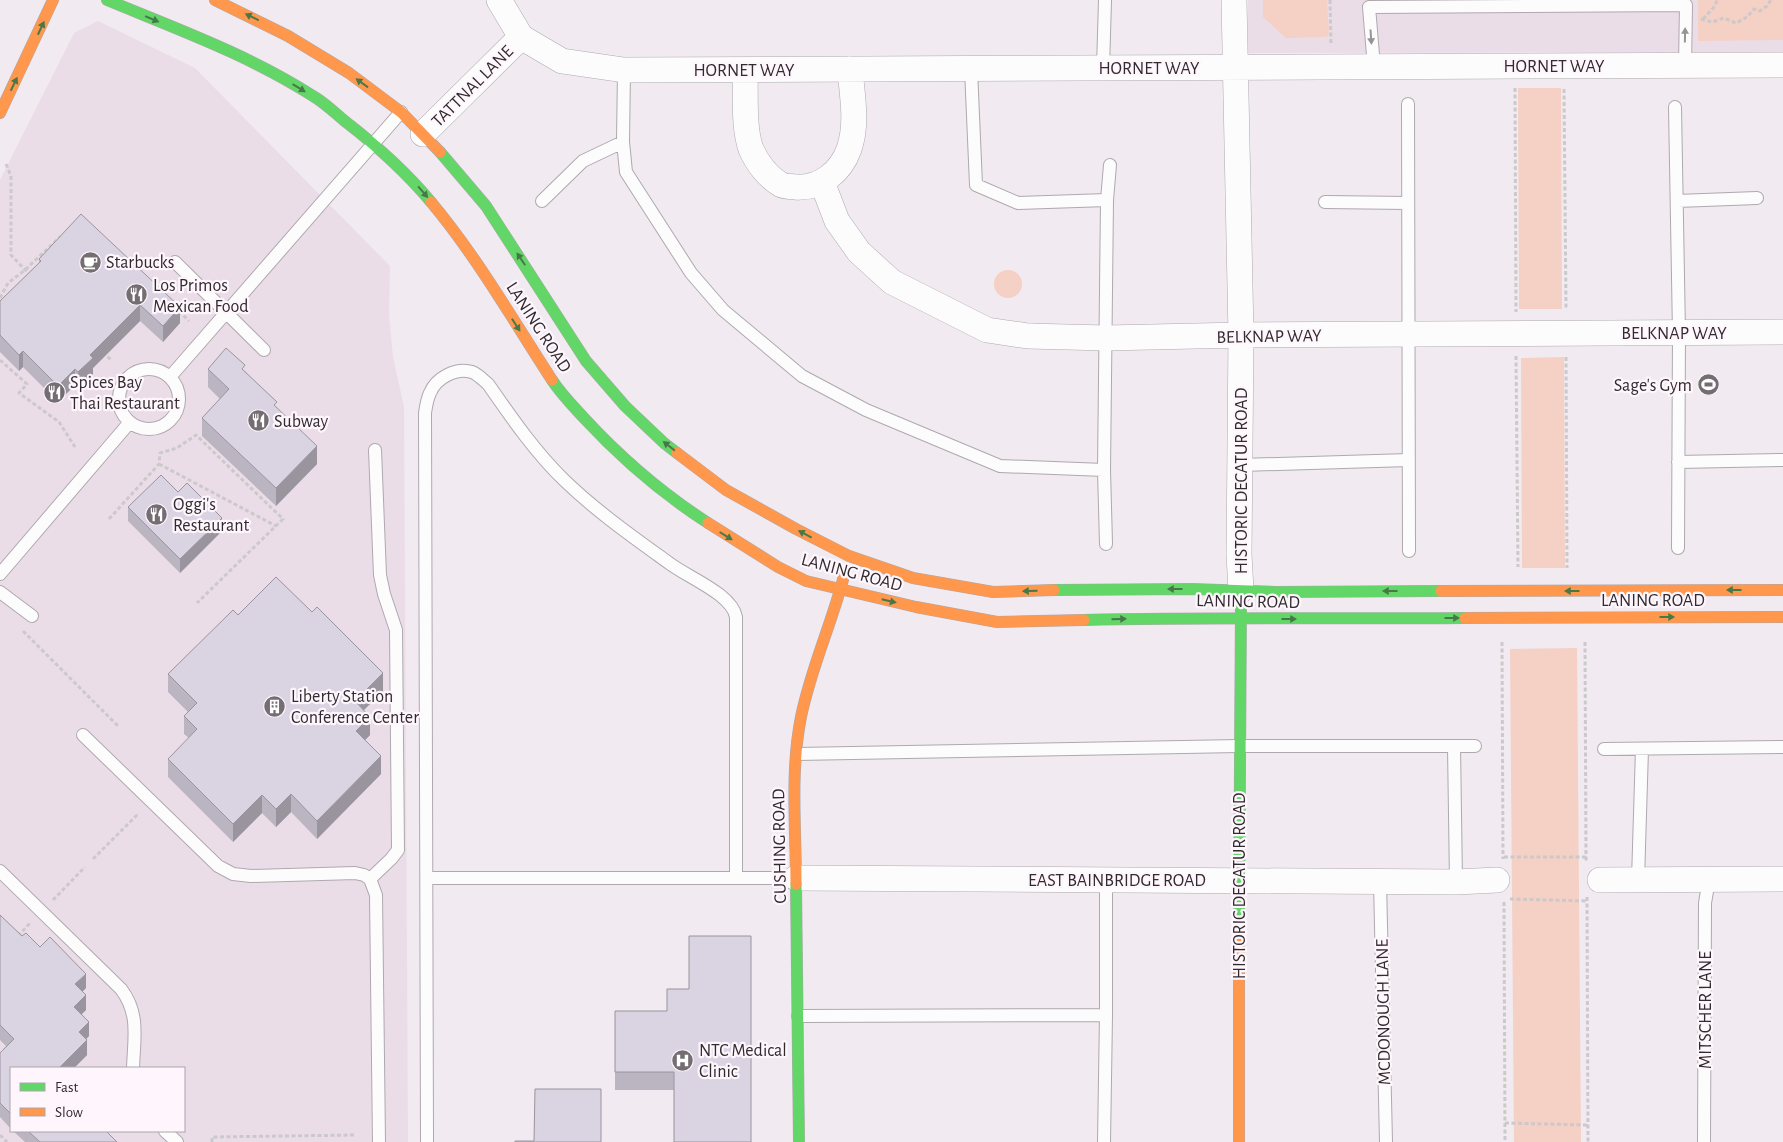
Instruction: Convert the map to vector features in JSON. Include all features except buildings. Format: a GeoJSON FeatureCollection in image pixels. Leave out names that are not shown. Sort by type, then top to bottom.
{"type":"FeatureCollection","features":[{"type":"Feature","properties":{"kind":"street"},"geometry":{"type":"LineString","coordinates":[[0,113],[53,0]]}},
{"type":"Feature","properties":{"kind":"street","name":"LANING ROAD"},"geometry":{"type":"LineString","coordinates":[[107,0],[207,41],[281,77],[315,97],[374,144],[415,183],[475,259],[559,391],[593,428],[630,464],[686,509],[778,568],[806,581],[916,608],[997,622],[1202,616],[1265,620],[1783,617]]}},
{"type":"Feature","properties":{"kind":"street","name":"LANING ROAD"},"geometry":{"type":"LineString","coordinates":[[215,0],[288,36],[348,73],[400,112],[442,154],[486,206],[581,353],[625,406],[664,443],[726,490],[849,556],[913,578],[993,592],[1088,589],[1276,592],[1783,590]]}},
{"type":"Feature","properties":{"kind":"street"},"geometry":{"type":"LineString","coordinates":[[499,0],[521,37]]}},
{"type":"Feature","properties":{"kind":"street","name":"HISTORIC DECATUR ROAD"},"geometry":{"type":"LineString","coordinates":[[1234,0],[1241,336],[1239,555],[1241,618],[1238,746],[1239,1142]]}},
{"type":"Feature","properties":{"kind":"street","name":"HORNET WAY"},"geometry":{"type":"LineString","coordinates":[[521,37],[562,61],[624,70],[1783,65]]}},
{"type":"Feature","properties":{"kind":"street","name":"TATTNAL LANE"},"geometry":{"type":"LineString","coordinates":[[423,134],[521,37]]}},
{"type":"Feature","properties":{"kind":"street"},"geometry":{"type":"LineString","coordinates":[[745,70],[747,130],[751,149],[763,170],[781,186],[805,188],[822,182],[840,168],[849,148],[854,128],[850,69]]}},
{"type":"Feature","properties":{"kind":"street","name":"BELKNAP WAY"},"geometry":{"type":"LineString","coordinates":[[822,182],[836,221],[859,252],[892,282],[986,330],[1028,336],[1106,338],[1783,332]]}},
{"type":"Feature","properties":{"kind":"street","name":"CUSHING ROAD"},"geometry":{"type":"LineString","coordinates":[[799,1142],[796,754],[799,728],[807,693],[841,590],[849,556]]}},
{"type":"Feature","properties":{"kind":"street","name":"EAST BAINBRIDGE ROAD"},"geometry":{"type":"LineString","coordinates":[[796,878],[1380,882],[1456,882],[1501,879]]}},
{"type":"Feature","properties":{"kind":"street"},"geometry":{"type":"LineString","coordinates":[[1600,880],[1783,878]]}},
{"type":"Feature","properties":{"kind":"lane"},"geometry":{"type":"LineString","coordinates":[[1103,68],[1105,0]]}},
{"type":"Feature","properties":{"kind":"lane"},"geometry":{"type":"LineString","coordinates":[[1374,67],[1369,7],[1686,5],[1685,65]]}},
{"type":"Feature","properties":{"kind":"lane"},"geometry":{"type":"LineString","coordinates":[[971,69],[976,185],[1018,203],[1106,200]]}},
{"type":"Feature","properties":{"kind":"lane"},"geometry":{"type":"LineString","coordinates":[[624,70],[622,142],[626,172],[691,273],[723,310],[802,376],[866,410],[1000,466],[1104,470]]}},
{"type":"Feature","properties":{"kind":"lane"},"geometry":{"type":"LineString","coordinates":[[1408,104],[1409,551]]}},
{"type":"Feature","properties":{"kind":"lane"},"geometry":{"type":"LineString","coordinates":[[1675,107],[1679,333],[1678,548]]}},
{"type":"Feature","properties":{"kind":"lane"},"geometry":{"type":"LineString","coordinates":[[170,377],[400,112]]}},
{"type":"Feature","properties":{"kind":"lane"},"geometry":{"type":"LineString","coordinates":[[542,202],[583,162],[622,142]]}},
{"type":"Feature","properties":{"kind":"lane"},"geometry":{"type":"LineString","coordinates":[[1106,544],[1104,470],[1106,200],[1110,165]]}},
{"type":"Feature","properties":{"kind":"lane"},"geometry":{"type":"LineString","coordinates":[[1677,200],[1757,198]]}},
{"type":"Feature","properties":{"kind":"lane"},"geometry":{"type":"LineString","coordinates":[[1325,202],[1408,203]]}},
{"type":"Feature","properties":{"kind":"lane"},"geometry":{"type":"LineString","coordinates":[[175,262],[264,350]]}},
{"type":"Feature","properties":{"kind":"lane"},"geometry":{"type":"LineString","coordinates":[[152,369],[170,377],[176,385],[179,395],[175,414],[168,422],[160,427],[150,429],[130,422],[120,407],[119,397],[121,388],[126,380],[143,370],[152,369]]}},
{"type":"Feature","properties":{"kind":"lane"},"geometry":{"type":"LineString","coordinates":[[427,1142],[425,413],[430,392],[437,383],[454,372],[473,372],[488,384],[542,457],[564,481],[615,524],[676,569],[725,599],[734,610],[736,617],[736,878]]}},
{"type":"Feature","properties":{"kind":"lane"},"geometry":{"type":"LineString","coordinates":[[0,574],[130,422]]}},
{"type":"Feature","properties":{"kind":"lane"},"geometry":{"type":"LineString","coordinates":[[370,879],[398,850],[396,630],[384,594],[380,574],[374,450]]}},
{"type":"Feature","properties":{"kind":"lane"},"geometry":{"type":"LineString","coordinates":[[1241,465],[1409,460]]}},
{"type":"Feature","properties":{"kind":"lane"},"geometry":{"type":"LineString","coordinates":[[1678,462],[1783,460]]}},
{"type":"Feature","properties":{"kind":"lane"},"geometry":{"type":"LineString","coordinates":[[0,592],[32,616]]}},
{"type":"Feature","properties":{"kind":"lane"},"geometry":{"type":"LineString","coordinates":[[83,735],[218,866],[233,874],[252,876],[355,873],[364,874],[370,879],[376,894],[379,1142]]}},
{"type":"Feature","properties":{"kind":"lane"},"geometry":{"type":"LineString","coordinates":[[796,754],[1238,746],[1475,746]]}},
{"type":"Feature","properties":{"kind":"lane"},"geometry":{"type":"LineString","coordinates":[[1454,746],[1456,882]]}},
{"type":"Feature","properties":{"kind":"lane"},"geometry":{"type":"LineString","coordinates":[[1604,749],[1783,747]]}},
{"type":"Feature","properties":{"kind":"lane"},"geometry":{"type":"LineString","coordinates":[[1638,880],[1642,749]]}},
{"type":"Feature","properties":{"kind":"lane"},"geometry":{"type":"LineString","coordinates":[[0,871],[121,989],[129,1000],[134,1015],[133,1067]]}},
{"type":"Feature","properties":{"kind":"lane"},"geometry":{"type":"LineString","coordinates":[[426,878],[796,878]]}},
{"type":"Feature","properties":{"kind":"lane","name":"MITSCHER LANE"},"geometry":{"type":"LineString","coordinates":[[1704,1142],[1705,903],[1709,879]]}},
{"type":"Feature","properties":{"kind":"lane"},"geometry":{"type":"LineString","coordinates":[[1104,1142],[1106,880]]}},
{"type":"Feature","properties":{"kind":"lane","name":"MCDONOUGH LANE"},"geometry":{"type":"LineString","coordinates":[[1380,882],[1386,1142]]}},
{"type":"Feature","properties":{"kind":"lane"},"geometry":{"type":"LineString","coordinates":[[798,1016],[1106,1015]]}},
{"type":"Feature","properties":{"kind":"lane"},"geometry":{"type":"LineString","coordinates":[[166,1132],[177,1142]]}},
{"type":"Feature","properties":{"kind":"path"},"geometry":{"type":"LineString","coordinates":[[1330,0],[1331,45]]}},
{"type":"Feature","properties":{"kind":"path"},"geometry":{"type":"LineString","coordinates":[[1703,19],[1715,6],[1717,0]]}},
{"type":"Feature","properties":{"kind":"path"},"geometry":{"type":"LineString","coordinates":[[1695,19],[1712,22],[1724,18],[1736,23],[1747,17],[1754,9],[1760,11],[1771,0]]}},
{"type":"Feature","properties":{"kind":"path"},"geometry":{"type":"LineString","coordinates":[[6,164],[11,176],[11,254],[32,277]]}},
{"type":"Feature","properties":{"kind":"path"},"geometry":{"type":"LineString","coordinates":[[0,298],[8,283],[25,270],[66,231]]}},
{"type":"Feature","properties":{"kind":"path"},"geometry":{"type":"LineString","coordinates":[[175,307],[189,321]]}},
{"type":"Feature","properties":{"kind":"path"},"geometry":{"type":"LineString","coordinates":[[98,347],[112,361]]}},
{"type":"Feature","properties":{"kind":"path"},"geometry":{"type":"LineString","coordinates":[[0,360],[27,384],[18,393],[59,422],[75,447]]}},
{"type":"Feature","properties":{"kind":"path"},"geometry":{"type":"LineString","coordinates":[[109,519],[159,464],[160,453],[177,448],[196,435],[283,519],[197,603]]}},
{"type":"Feature","properties":{"kind":"path"},"geometry":{"type":"LineString","coordinates":[[159,464],[276,526]]}},
{"type":"Feature","properties":{"kind":"path"},"geometry":{"type":"LineString","coordinates":[[20,629],[118,726]]}},
{"type":"Feature","properties":{"kind":"path"},"geometry":{"type":"LineString","coordinates":[[93,859],[151,800]]}},
{"type":"Feature","properties":{"kind":"path"},"geometry":{"type":"LineString","coordinates":[[1501,879],[1586,858]]}},
{"type":"Feature","properties":{"kind":"path"},"geometry":{"type":"LineString","coordinates":[[14,940],[85,867]]}},
{"type":"Feature","properties":{"kind":"path"},"geometry":{"type":"LineString","coordinates":[[1501,879],[1587,901]]}},
{"type":"Feature","properties":{"kind":"path"},"geometry":{"type":"LineString","coordinates":[[1505,1123],[1588,1125]]}},
{"type":"Feature","properties":{"kind":"path"},"geometry":{"type":"LineString","coordinates":[[0,1135],[7,1142]]}},
{"type":"Feature","properties":{"kind":"path"},"geometry":{"type":"LineString","coordinates":[[212,1142],[212,1137],[355,1135]]}},
{"type":"Feature","properties":{"kind":"shaded area"},"geometry":{"type":"Polygon","coordinates":[[[1248,0],[1783,0],[1783,52],[1248,53],[1248,0]]]}},
{"type":"Feature","properties":{"kind":"shaded area"},"geometry":{"type":"Polygon","coordinates":[[[1263,0],[1327,0],[1329,33],[1327,37],[1286,38],[1263,17],[1263,0]]]}},
{"type":"Feature","properties":{"kind":"shaded area"},"geometry":{"type":"Polygon","coordinates":[[[1698,0],[1783,0],[1783,40],[1698,41],[1698,0]]]}},
{"type":"Feature","properties":{"kind":"shaded area"},"geometry":{"type":"Polygon","coordinates":[[[98,21],[195,68],[390,266],[389,315],[393,357],[404,407],[408,1142],[0,1142],[0,180],[74,33],[98,21]]]}},
{"type":"Feature","properties":{"kind":"shaded area"},"geometry":{"type":"Polygon","coordinates":[[[1518,88],[1561,88],[1562,309],[1519,309],[1518,88]]]}},
{"type":"Feature","properties":{"kind":"shaded area"},"geometry":{"type":"Polygon","coordinates":[[[1008,270],[1018,274],[1022,284],[1018,294],[1008,298],[998,294],[994,284],[998,274],[1008,270]]]}},
{"type":"Feature","properties":{"kind":"shaded area"},"geometry":{"type":"Polygon","coordinates":[[[1564,357],[1565,568],[1522,568],[1521,358],[1564,357]]]}},
{"type":"Feature","properties":{"kind":"shaded area"},"geometry":{"type":"Polygon","coordinates":[[[1577,648],[1581,1142],[1514,1142],[1510,649],[1577,648]]]}},
{"type":"Feature","properties":{"kind":"traffic: fast"},"geometry":{"type":"LineString","coordinates":[[107,0],[238,55],[289,81],[326,105],[380,150],[412,180],[431,202]]}},
{"type":"Feature","properties":{"kind":"traffic: fast"},"geometry":{"type":"LineString","coordinates":[[440,152],[486,206],[586,361],[625,406],[677,453]]}},
{"type":"Feature","properties":{"kind":"traffic: fast"},"geometry":{"type":"LineString","coordinates":[[552,380],[584,418],[628,461],[659,488],[708,523]]}},
{"type":"Feature","properties":{"kind":"traffic: fast"},"geometry":{"type":"LineString","coordinates":[[1054,590],[1441,591]]}},
{"type":"Feature","properties":{"kind":"traffic: fast"},"geometry":{"type":"LineString","coordinates":[[1239,927],[1241,601]]}},
{"type":"Feature","properties":{"kind":"traffic: fast"},"geometry":{"type":"LineString","coordinates":[[1084,620],[1465,618]]}},
{"type":"Feature","properties":{"kind":"traffic: fast"},"geometry":{"type":"LineString","coordinates":[[796,884],[799,1142]]}},
{"type":"Feature","properties":{"kind":"traffic: slow"},"geometry":{"type":"LineString","coordinates":[[0,113],[53,0]]}},
{"type":"Feature","properties":{"kind":"traffic: slow"},"geometry":{"type":"LineString","coordinates":[[215,0],[288,36],[349,73],[401,112],[440,152]]}},
{"type":"Feature","properties":{"kind":"traffic: slow"},"geometry":{"type":"LineString","coordinates":[[431,202],[479,267],[552,380]]}},
{"type":"Feature","properties":{"kind":"traffic: slow"},"geometry":{"type":"LineString","coordinates":[[677,453],[726,490],[849,556],[913,578],[993,592],[1054,590]]}},
{"type":"Feature","properties":{"kind":"traffic: slow"},"geometry":{"type":"LineString","coordinates":[[708,523],[778,567],[806,581],[916,607],[997,622],[1084,620]]}},
{"type":"Feature","properties":{"kind":"traffic: slow"},"geometry":{"type":"LineString","coordinates":[[796,884],[794,801],[801,717],[810,680],[845,572]]}},
{"type":"Feature","properties":{"kind":"traffic: slow"},"geometry":{"type":"LineString","coordinates":[[1441,591],[1783,590]]}},
{"type":"Feature","properties":{"kind":"traffic: slow"},"geometry":{"type":"LineString","coordinates":[[1465,618],[1783,617]]}},
{"type":"Feature","properties":{"kind":"traffic: slow"},"geometry":{"type":"LineString","coordinates":[[1239,927],[1239,1142]]}},
{"type":"Feature","properties":{"kind":"place","name":"Starbucks"},"geometry":{"type":"Point","coordinates":[90,262]}},
{"type":"Feature","properties":{"kind":"place","name":"Los Primos Mexican Food"},"geometry":{"type":"Point","coordinates":[137,295]}},
{"type":"Feature","properties":{"kind":"place","name":"Sage's Gym"},"geometry":{"type":"Point","coordinates":[1708,385]}},
{"type":"Feature","properties":{"kind":"place","name":"Spices Bay Thai Restaurant"},"geometry":{"type":"Point","coordinates":[54,392]}},
{"type":"Feature","properties":{"kind":"place","name":"Subway"},"geometry":{"type":"Point","coordinates":[258,421]}},
{"type":"Feature","properties":{"kind":"place","name":"Oggi's Restaurant"},"geometry":{"type":"Point","coordinates":[157,514]}},
{"type":"Feature","properties":{"kind":"place","name":"Liberty Station Conference Center"},"geometry":{"type":"Point","coordinates":[275,706]}},
{"type":"Feature","properties":{"kind":"place","name":"NTC Medical Clinic"},"geometry":{"type":"Point","coordinates":[683,1060]}}]}
